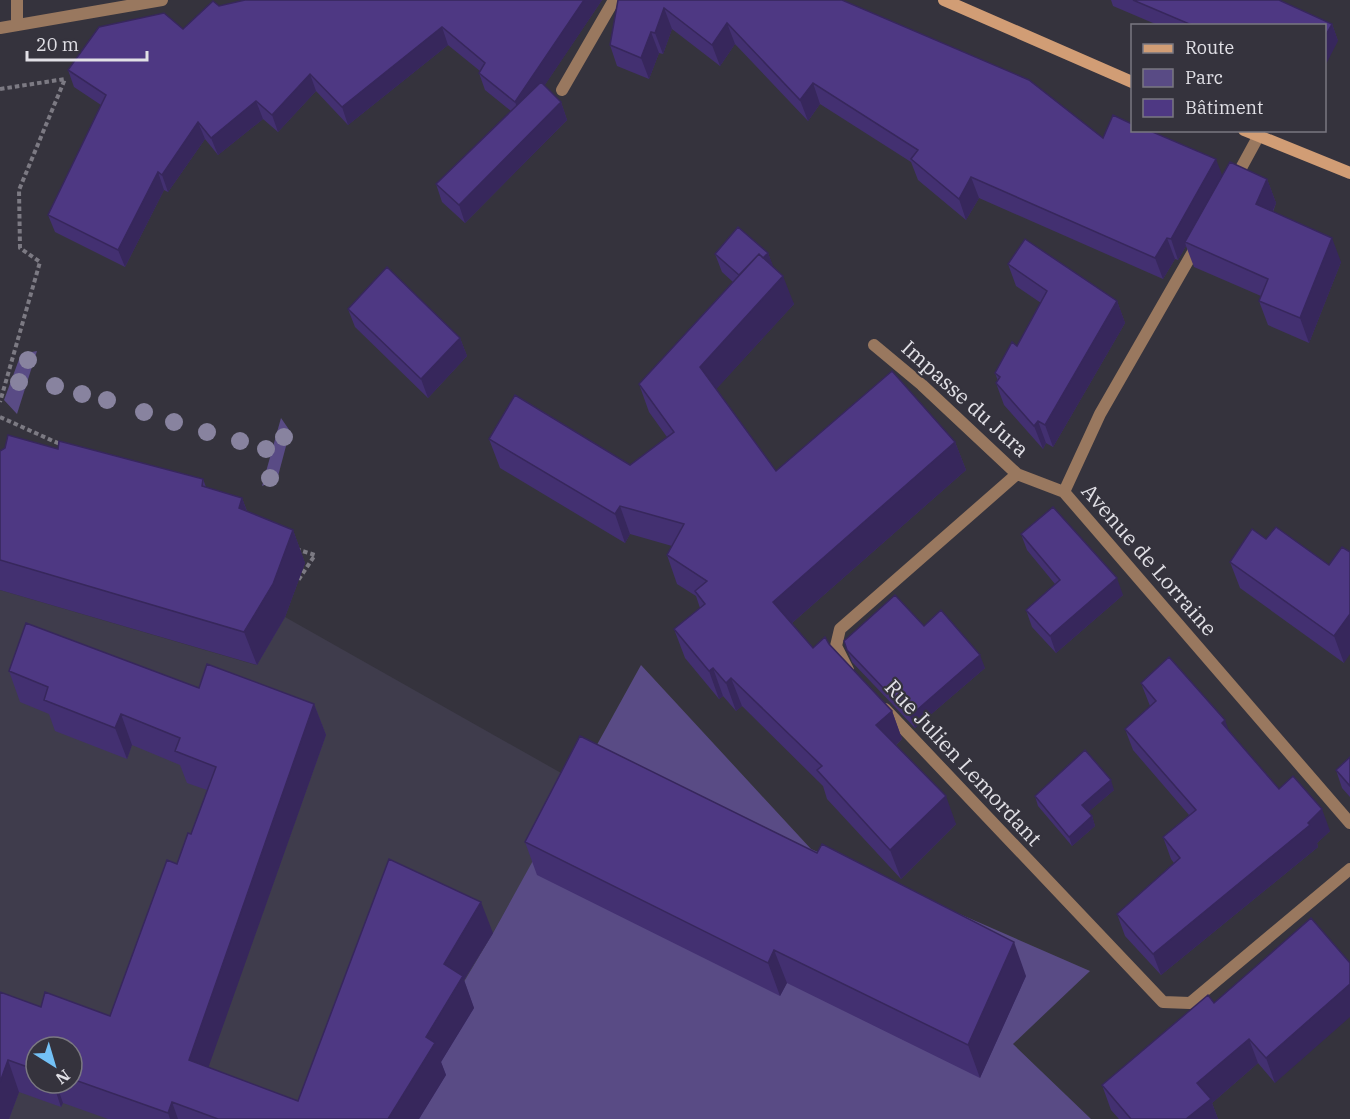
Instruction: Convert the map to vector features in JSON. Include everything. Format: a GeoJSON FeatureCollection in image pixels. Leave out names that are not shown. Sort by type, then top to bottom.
{"type":"FeatureCollection","features":[{"type":"Feature","properties":{"kind":"street"},"geometry":{"type":"LineString","coordinates":[[17,0],[17,25]]}},
{"type":"Feature","properties":{"kind":"street"},"geometry":{"type":"LineString","coordinates":[[0,28],[162,0]]}},
{"type":"Feature","properties":{"kind":"street"},"geometry":{"type":"LineString","coordinates":[[562,90],[614,0]]}},
{"type":"Feature","properties":{"kind":"street"},"geometry":{"type":"LineString","coordinates":[[944,0],[1131,82]]}},
{"type":"Feature","properties":{"kind":"street"},"geometry":{"type":"LineString","coordinates":[[1248,132],[1350,173]]}},
{"type":"Feature","properties":{"kind":"street"},"geometry":{"type":"LineString","coordinates":[[1230,188],[1258,137]]}},
{"type":"Feature","properties":{"kind":"street","name":"Avenue de Lorraine"},"geometry":{"type":"LineString","coordinates":[[1206,230],[1100,414],[1064,492],[1350,823]]}},
{"type":"Feature","properties":{"kind":"street","name":"Impasse du Jura"},"geometry":{"type":"LineString","coordinates":[[874,345],[922,385],[1017,474],[1064,492]]}},
{"type":"Feature","properties":{"kind":"street","name":"Rue Julien Lemordant"},"geometry":{"type":"LineString","coordinates":[[853,676],[845,667],[836,646],[840,629],[1017,474]]}},
{"type":"Feature","properties":{"kind":"street","name":"Rue Julien Lemordant"},"geometry":{"type":"LineString","coordinates":[[878,702],[1162,1002],[1190,1003],[1350,869]]}},
{"type":"Feature","properties":{"kind":"path"},"geometry":{"type":"LineString","coordinates":[[0,89],[65,80],[20,190],[20,248],[40,262],[0,402]]}},
{"type":"Feature","properties":{"kind":"path"},"geometry":{"type":"LineString","coordinates":[[0,417],[68,448]]}},
{"type":"Feature","properties":{"kind":"path"},"geometry":{"type":"LineString","coordinates":[[293,548],[315,555],[296,584]]}},
{"type":"Feature","properties":{"kind":"shaded area"},"geometry":{"type":"Polygon","coordinates":[[[0,590],[256,665],[285,617],[577,782],[493,933],[382,1119],[0,1119],[0,590]]]}},
{"type":"Feature","properties":{"kind":"green space"},"geometry":{"type":"Polygon","coordinates":[[[37,351],[17,414],[4,400],[21,354],[37,351]]]}},
{"type":"Feature","properties":{"kind":"green space"},"geometry":{"type":"Polygon","coordinates":[[[281,418],[290,431],[277,480],[262,486],[281,418]]]}},
{"type":"Feature","properties":{"kind":"green space"},"geometry":{"type":"Polygon","coordinates":[[[641,665],[811,849],[1090,971],[1013,1044],[1091,1119],[382,1119],[493,933],[641,665]]]}},
{"type":"Feature","properties":{"kind":"building"},"geometry":{"type":"Polygon","coordinates":[[[245,0],[584,0],[515,102],[479,73],[485,63],[442,27],[342,107],[310,74],[272,115],[256,101],[211,138],[198,122],[162,175],[158,172],[118,250],[48,215],[106,95],[68,70],[99,27],[164,13],[183,29],[213,1],[219,6],[245,0]]]}},
{"type":"Feature","properties":{"kind":"building"},"geometry":{"type":"Polygon","coordinates":[[[618,0],[842,0],[1029,80],[1103,138],[1113,115],[1131,124],[1131,132],[1153,132],[1216,159],[1171,239],[1167,238],[1155,258],[971,177],[959,199],[911,159],[918,150],[813,83],[800,100],[727,23],[712,45],[664,8],[655,33],[651,32],[641,58],[610,45],[618,0]]]}},
{"type":"Feature","properties":{"kind":"building"},"geometry":{"type":"Polygon","coordinates":[[[1133,0],[1279,0],[1332,24],[1326,34],[1326,24],[1189,24],[1133,0]]]}},
{"type":"Feature","properties":{"kind":"building"},"geometry":{"type":"Polygon","coordinates":[[[541,82],[561,102],[459,205],[436,184],[541,82]]]}},
{"type":"Feature","properties":{"kind":"building"},"geometry":{"type":"Polygon","coordinates":[[[1230,162],[1267,179],[1256,204],[1332,238],[1300,318],[1259,301],[1268,279],[1185,242],[1230,162]]]}},
{"type":"Feature","properties":{"kind":"building"},"geometry":{"type":"Polygon","coordinates":[[[738,227],[768,253],[763,258],[759,254],[739,275],[715,254],[738,227]]]}},
{"type":"Feature","properties":{"kind":"building"},"geometry":{"type":"Polygon","coordinates":[[[1025,239],[1117,301],[1045,425],[1038,421],[1034,426],[996,383],[1000,377],[995,373],[1012,342],[1017,346],[1047,291],[1008,264],[1025,239]]]}},
{"type":"Feature","properties":{"kind":"building"},"geometry":{"type":"Polygon","coordinates":[[[759,254],[783,276],[700,367],[776,471],[892,371],[955,442],[773,602],[813,648],[825,637],[892,711],[876,725],[946,796],[890,850],[817,770],[822,766],[731,678],[726,683],[713,668],[709,671],[674,629],[705,604],[695,591],[707,581],[667,555],[684,524],[620,506],[615,514],[489,439],[515,395],[630,465],[674,432],[639,384],[759,254]]]}},
{"type":"Feature","properties":{"kind":"building"},"geometry":{"type":"Polygon","coordinates":[[[387,267],[460,338],[421,379],[348,309],[387,267]]]}},
{"type":"Feature","properties":{"kind":"building"},"geometry":{"type":"Polygon","coordinates":[[[8,435],[58,449],[59,441],[203,479],[202,486],[242,498],[239,508],[293,530],[273,584],[244,632],[0,560],[0,451],[5,448],[8,435]]]}},
{"type":"Feature","properties":{"kind":"building"},"geometry":{"type":"Polygon","coordinates":[[[1053,507],[1117,578],[1050,636],[1026,610],[1060,580],[1021,534],[1053,507]]]}},
{"type":"Feature","properties":{"kind":"building"},"geometry":{"type":"Polygon","coordinates":[[[1276,527],[1329,565],[1342,547],[1350,552],[1350,614],[1334,636],[1230,562],[1252,529],[1266,539],[1276,527]]]}},
{"type":"Feature","properties":{"kind":"building"},"geometry":{"type":"Polygon","coordinates":[[[895,595],[924,626],[941,610],[980,655],[910,716],[847,650],[844,641],[895,595]]]}},
{"type":"Feature","properties":{"kind":"building"},"geometry":{"type":"Polygon","coordinates":[[[26,623],[199,688],[207,664],[314,704],[189,1060],[298,1101],[389,859],[481,902],[444,964],[463,976],[426,1037],[435,1043],[388,1119],[218,1119],[172,1102],[168,1113],[84,1083],[84,1035],[24,1035],[24,1066],[8,1060],[0,1082],[0,992],[41,1007],[45,992],[110,1016],[167,860],[177,864],[216,767],[175,751],[180,738],[121,714],[115,728],[44,700],[48,687],[9,671],[26,623]]]}},
{"type":"Feature","properties":{"kind":"building"},"geometry":{"type":"Polygon","coordinates":[[[1169,657],[1225,720],[1222,723],[1279,789],[1293,776],[1322,809],[1308,823],[1310,825],[1153,954],[1117,914],[1180,858],[1163,837],[1196,810],[1125,729],[1156,701],[1141,683],[1169,657]]]}},
{"type":"Feature","properties":{"kind":"building"},"geometry":{"type":"Polygon","coordinates":[[[580,736],[817,853],[822,844],[1014,942],[968,1045],[774,950],[768,963],[525,842],[580,736]]]}},
{"type":"Feature","properties":{"kind":"building"},"geometry":{"type":"Polygon","coordinates":[[[1085,750],[1111,780],[1082,805],[1092,816],[1069,837],[1035,796],[1085,750]]]}},
{"type":"Feature","properties":{"kind":"building"},"geometry":{"type":"Polygon","coordinates":[[[1350,757],[1350,786],[1336,770],[1350,757]]]}},
{"type":"Feature","properties":{"kind":"building"},"geometry":{"type":"Polygon","coordinates":[[[1311,918],[1350,963],[1350,984],[1266,1058],[1249,1039],[1197,1083],[1211,1099],[1186,1119],[1131,1119],[1102,1085],[1208,995],[1214,1003],[1311,918]]]}}]}
